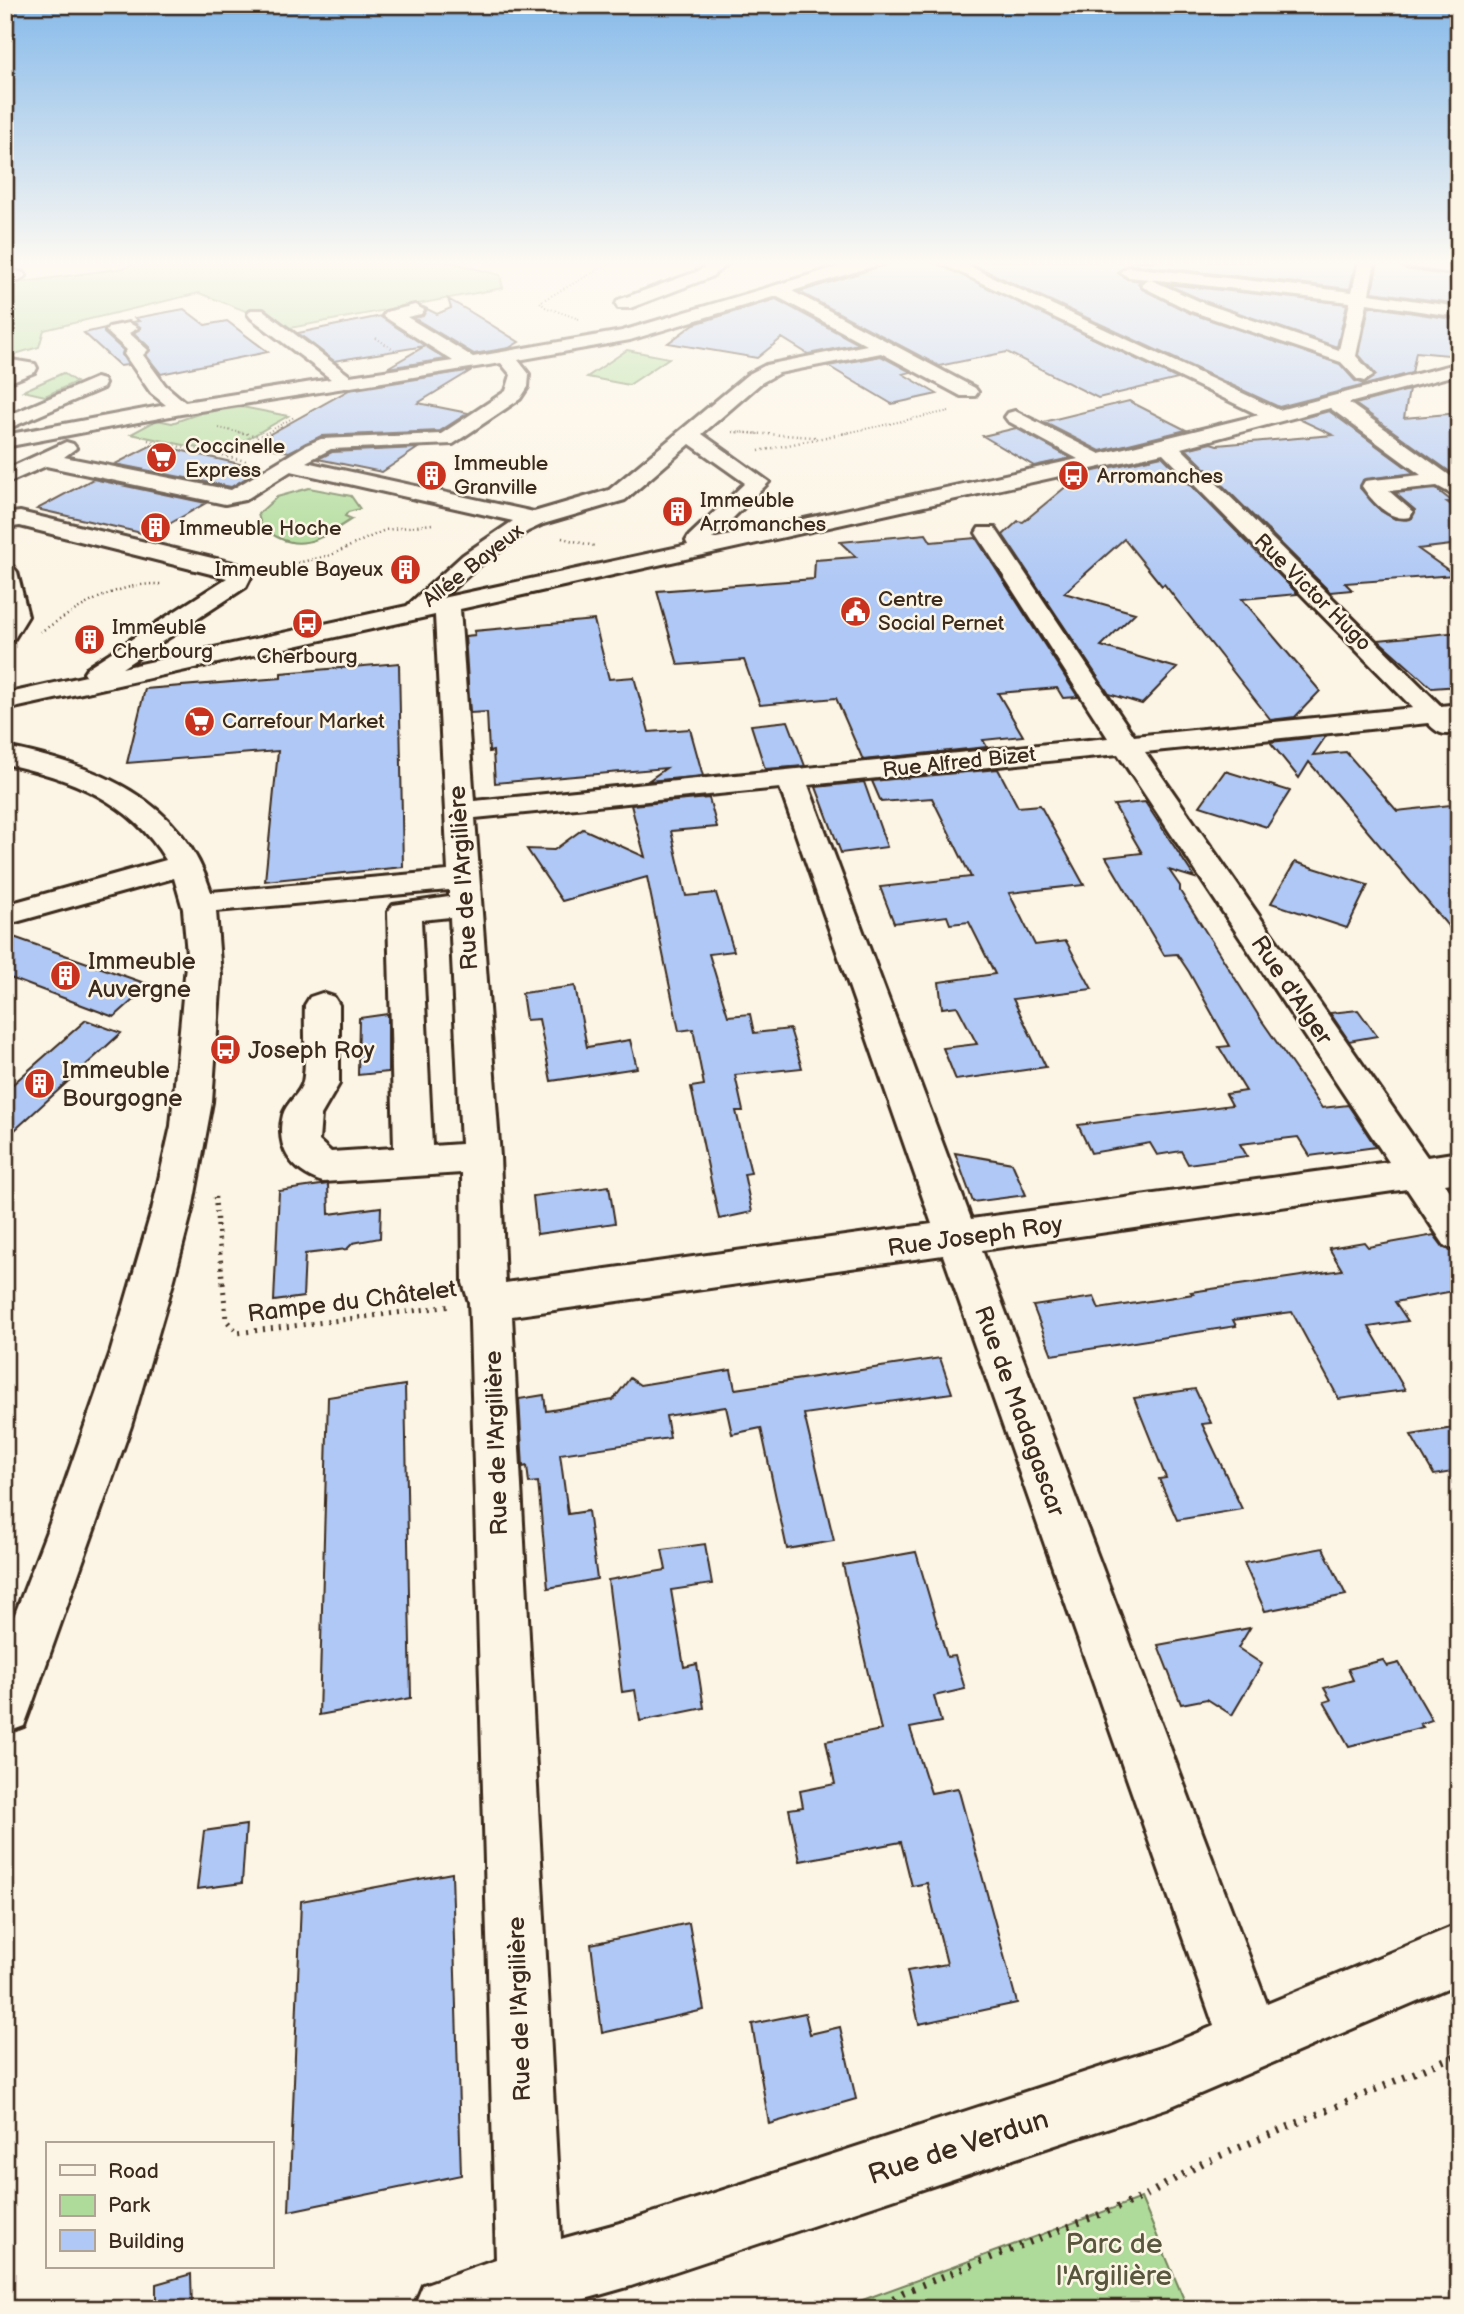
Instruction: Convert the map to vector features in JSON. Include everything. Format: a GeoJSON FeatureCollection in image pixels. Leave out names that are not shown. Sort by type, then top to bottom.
{"type":"FeatureCollection","features":[{"type":"Feature","properties":{"kind":"street"},"geometry":{"type":"LineString","coordinates":[[5,378],[26,369]]}},
{"type":"Feature","properties":{"kind":"street"},"geometry":{"type":"LineString","coordinates":[[76,369],[116,402]]}},
{"type":"Feature","properties":{"kind":"street"},"geometry":{"type":"LineString","coordinates":[[144,369],[158,389],[181,408]]}},
{"type":"Feature","properties":{"kind":"street"},"geometry":{"type":"LineString","coordinates":[[328,369],[346,383]]}},
{"type":"Feature","properties":{"kind":"street"},"geometry":{"type":"LineString","coordinates":[[5,424],[116,402],[181,408],[433,369]]}},
{"type":"Feature","properties":{"kind":"street"},"geometry":{"type":"LineString","coordinates":[[43,459],[225,498],[237,495],[313,449],[328,443],[446,440],[513,395],[519,387],[520,374],[516,369]]}},
{"type":"Feature","properties":{"kind":"street"},"geometry":{"type":"LineString","coordinates":[[288,464],[525,523],[617,495],[754,379],[773,369]]}},
{"type":"Feature","properties":{"kind":"street"},"geometry":{"type":"LineString","coordinates":[[925,369],[968,392]]}},
{"type":"Feature","properties":{"kind":"street"},"geometry":{"type":"LineString","coordinates":[[1175,369],[1278,417]]}},
{"type":"Feature","properties":{"kind":"street"},"geometry":{"type":"LineString","coordinates":[[1358,369],[1369,380],[1383,388],[1436,394]]}},
{"type":"Feature","properties":{"kind":"street"},"geometry":{"type":"LineString","coordinates":[[5,1707],[119,1397],[167,1224],[189,1134],[205,964],[198,903],[184,865],[160,827],[118,792],[12,738],[22,714],[51,692],[1167,446],[1455,369]]}},
{"type":"Feature","properties":{"kind":"street"},"geometry":{"type":"LineString","coordinates":[[5,478],[101,430],[116,402]]}},
{"type":"Feature","properties":{"kind":"street"},"geometry":{"type":"LineString","coordinates":[[5,441],[116,402]]}},
{"type":"Feature","properties":{"kind":"street"},"geometry":{"type":"LineString","coordinates":[[1334,402],[1450,485]]}},
{"type":"Feature","properties":{"kind":"street"},"geometry":{"type":"LineString","coordinates":[[1015,417],[1099,461]]}},
{"type":"Feature","properties":{"kind":"street"},"geometry":{"type":"LineString","coordinates":[[695,431],[758,482],[698,541],[702,548]]}},
{"type":"Feature","properties":{"kind":"street","name":"Rue Victor Hugo"},"geometry":{"type":"LineString","coordinates":[[1167,446],[1447,713],[1459,739]]}},
{"type":"Feature","properties":{"kind":"street"},"geometry":{"type":"LineString","coordinates":[[1353,471],[1402,512]]}},
{"type":"Feature","properties":{"kind":"street"},"geometry":{"type":"LineString","coordinates":[[1373,485],[1450,485]]}},
{"type":"Feature","properties":{"kind":"street"},"geometry":{"type":"LineString","coordinates":[[5,521],[20,519],[233,570],[239,577],[238,582],[97,673],[96,682]]}},
{"type":"Feature","properties":{"kind":"street","name":"Allée Bayeux"},"geometry":{"type":"LineString","coordinates":[[430,610],[439,587],[525,523]]}},
{"type":"Feature","properties":{"kind":"street","name":"Rue d'Alger"},"geometry":{"type":"LineString","coordinates":[[987,533],[1126,745],[1459,1235]]}},
{"type":"Feature","properties":{"kind":"street"},"geometry":{"type":"LineString","coordinates":[[5,572],[16,616],[14,631]]}},
{"type":"Feature","properties":{"kind":"street","name":"Rue de l'Argilière"},"geometry":{"type":"LineString","coordinates":[[430,610],[459,811],[481,1157],[484,1283],[490,1302],[530,2281]]}},
{"type":"Feature","properties":{"kind":"street","name":"Rue Alfred Bizet"},"geometry":{"type":"LineString","coordinates":[[459,811],[1447,713]]}},
{"type":"Feature","properties":{"kind":"street","name":"Rue de Madagascar"},"geometry":{"type":"LineString","coordinates":[[791,778],[1232,1997],[1252,2042]]}},
{"type":"Feature","properties":{"kind":"street"},"geometry":{"type":"LineString","coordinates":[[5,915],[184,865]]}},
{"type":"Feature","properties":{"kind":"street"},"geometry":{"type":"LineString","coordinates":[[198,903],[464,892]]}},
{"type":"Feature","properties":{"kind":"street"},"geometry":{"type":"LineString","coordinates":[[414,1162],[404,912],[464,892]]}},
{"type":"Feature","properties":{"kind":"street"},"geometry":{"type":"LineString","coordinates":[[322,1005],[321,1084],[302,1114],[300,1146],[323,1167],[481,1157]]}},
{"type":"Feature","properties":{"kind":"street","name":"Rue Joseph Roy"},"geometry":{"type":"LineString","coordinates":[[490,1302],[958,1239],[1459,1167]]}},
{"type":"Feature","properties":{"kind":"street","name":"Rue de Verdun"},"geometry":{"type":"LineString","coordinates":[[447,2309],[530,2281],[631,2253],[1167,2077],[1459,1953]]}},
{"type":"Feature","properties":{"kind":"path"},"geometry":{"type":"LineString","coordinates":[[726,458],[950,410]]}},
{"type":"Feature","properties":{"kind":"path"},"geometry":{"type":"LineString","coordinates":[[101,430],[252,462]]}},
{"type":"Feature","properties":{"kind":"path"},"geometry":{"type":"LineString","coordinates":[[695,431],[823,437]]}},
{"type":"Feature","properties":{"kind":"path"},"geometry":{"type":"LineString","coordinates":[[239,577],[331,555],[385,530],[438,523]]}},
{"type":"Feature","properties":{"kind":"path"},"geometry":{"type":"LineString","coordinates":[[525,523],[554,537],[574,534]]}},
{"type":"Feature","properties":{"kind":"path"},"geometry":{"type":"LineString","coordinates":[[14,631],[117,588],[137,583],[168,584]]}},
{"type":"Feature","properties":{"kind":"path","name":"Rampe du Châtelet"},"geometry":{"type":"LineString","coordinates":[[215,1196],[226,1320],[238,1333],[490,1302]]}},
{"type":"Feature","properties":{"kind":"path"},"geometry":{"type":"LineString","coordinates":[[875,2309],[904,2292],[1141,2198],[1203,2163],[1459,2054]]}},
{"type":"Feature","properties":{"kind":"green space"},"geometry":{"type":"Polygon","coordinates":[[[599,369],[653,369],[629,385],[587,377],[599,369]]]}},
{"type":"Feature","properties":{"kind":"green space"},"geometry":{"type":"Polygon","coordinates":[[[63,373],[76,382],[45,396],[23,391],[63,373]]]}},
{"type":"Feature","properties":{"kind":"green space"},"geometry":{"type":"Polygon","coordinates":[[[242,407],[288,416],[222,453],[131,434],[157,420],[172,423],[201,413],[242,407]]]}},
{"type":"Feature","properties":{"kind":"green space"},"geometry":{"type":"Polygon","coordinates":[[[309,488],[351,496],[360,509],[348,512],[345,516],[352,519],[340,527],[307,542],[285,541],[261,525],[258,514],[277,497],[309,488]]]}},
{"type":"Feature","properties":{"kind":"green space","name":"Parc de l'Argilière"},"geometry":{"type":"Polygon","coordinates":[[[1141,2198],[1188,2309],[838,2309],[1141,2198]]]}},
{"type":"Feature","properties":{"kind":"building"},"geometry":{"type":"Polygon","coordinates":[[[157,369],[185,369],[161,374],[157,369]]]}},
{"type":"Feature","properties":{"kind":"building"},"geometry":{"type":"Polygon","coordinates":[[[833,369],[905,369],[911,372],[903,374],[937,394],[892,404],[833,369]]]}},
{"type":"Feature","properties":{"kind":"building"},"geometry":{"type":"Polygon","coordinates":[[[1041,369],[1157,369],[1178,379],[1098,398],[1041,369]]]}},
{"type":"Feature","properties":{"kind":"building"},"geometry":{"type":"Polygon","coordinates":[[[1197,369],[1344,369],[1355,381],[1363,384],[1376,375],[1371,369],[1413,369],[1412,373],[1279,407],[1197,369]]]}},
{"type":"Feature","properties":{"kind":"building"},"geometry":{"type":"Polygon","coordinates":[[[472,370],[418,403],[468,413],[440,431],[321,436],[289,452],[252,444],[349,390],[472,370]]]}},
{"type":"Feature","properties":{"kind":"building"},"geometry":{"type":"Polygon","coordinates":[[[1409,390],[1404,418],[1459,413],[1459,474],[1453,474],[1355,404],[1409,390]]]}},
{"type":"Feature","properties":{"kind":"building"},"geometry":{"type":"Polygon","coordinates":[[[1129,401],[1186,430],[1100,451],[1043,422],[1129,401]]]}},
{"type":"Feature","properties":{"kind":"building"},"geometry":{"type":"Polygon","coordinates":[[[1329,411],[1414,473],[1363,480],[1360,488],[1381,511],[1395,519],[1412,518],[1415,510],[1395,493],[1436,489],[1453,502],[1447,502],[1459,511],[1459,544],[1418,549],[1455,575],[1345,583],[1352,590],[1330,592],[1186,449],[1211,443],[1217,445],[1333,435],[1299,419],[1329,411]]]}},
{"type":"Feature","properties":{"kind":"building"},"geometry":{"type":"Polygon","coordinates":[[[1016,428],[1071,458],[1034,466],[983,436],[1016,428]]]}},
{"type":"Feature","properties":{"kind":"building"},"geometry":{"type":"Polygon","coordinates":[[[152,445],[261,469],[231,487],[115,464],[152,445]]]}},
{"type":"Feature","properties":{"kind":"building"},"geometry":{"type":"Polygon","coordinates":[[[418,448],[382,472],[318,459],[332,452],[418,448]]]}},
{"type":"Feature","properties":{"kind":"building"},"geometry":{"type":"Polygon","coordinates":[[[1162,456],[1298,594],[1242,599],[1320,691],[1295,717],[1271,720],[1164,584],[1162,586],[1124,539],[1064,593],[1135,613],[1101,646],[1177,668],[1142,704],[1109,694],[1003,535],[1068,485],[1058,479],[1162,456]]]}},
{"type":"Feature","properties":{"kind":"building"},"geometry":{"type":"Polygon","coordinates":[[[93,479],[206,503],[150,535],[37,509],[93,479]]]}},
{"type":"Feature","properties":{"kind":"building"},"geometry":{"type":"Polygon","coordinates":[[[926,534],[931,542],[976,538],[1078,697],[1063,698],[1057,688],[998,693],[1023,736],[983,740],[987,747],[863,760],[836,698],[760,705],[744,660],[678,665],[657,591],[814,579],[815,560],[856,557],[840,542],[926,534]]]}},
{"type":"Feature","properties":{"kind":"building"},"geometry":{"type":"Polygon","coordinates":[[[594,620],[609,679],[634,677],[649,732],[690,729],[703,776],[648,781],[666,768],[495,783],[493,751],[489,752],[487,712],[470,713],[465,636],[475,635],[474,631],[594,620]]]}},
{"type":"Feature","properties":{"kind":"building"},"geometry":{"type":"Polygon","coordinates":[[[1459,632],[1459,686],[1432,688],[1378,640],[1459,632]]]}},
{"type":"Feature","properties":{"kind":"building"},"geometry":{"type":"Polygon","coordinates":[[[399,663],[403,867],[265,881],[278,751],[127,763],[145,689],[281,678],[281,673],[399,663]]]}},
{"type":"Feature","properties":{"kind":"building"},"geometry":{"type":"Polygon","coordinates":[[[788,721],[805,766],[765,769],[751,725],[788,721]]]}},
{"type":"Feature","properties":{"kind":"building"},"geometry":{"type":"Polygon","coordinates":[[[1326,736],[1313,755],[1346,752],[1397,811],[1459,804],[1459,939],[1309,762],[1299,778],[1270,742],[1326,736]]]}},
{"type":"Feature","properties":{"kind":"building"},"geometry":{"type":"Polygon","coordinates":[[[998,769],[1018,807],[1040,805],[1084,885],[1009,893],[1035,945],[1066,941],[1092,989],[1013,999],[1046,1067],[956,1080],[943,1048],[977,1044],[957,1006],[942,1008],[939,982],[995,974],[969,922],[950,924],[947,916],[894,923],[880,887],[971,877],[932,798],[881,802],[872,781],[998,769]]]}},
{"type":"Feature","properties":{"kind":"building"},"geometry":{"type":"Polygon","coordinates":[[[1225,771],[1290,791],[1267,827],[1200,806],[1225,771]]]}},
{"type":"Feature","properties":{"kind":"building"},"geometry":{"type":"Polygon","coordinates":[[[864,782],[887,847],[841,853],[816,787],[864,782]]]}},
{"type":"Feature","properties":{"kind":"building"},"geometry":{"type":"Polygon","coordinates":[[[709,798],[717,827],[671,831],[686,896],[716,893],[734,951],[709,954],[728,1016],[750,1014],[754,1033],[790,1029],[802,1068],[735,1075],[743,1111],[736,1111],[751,1173],[744,1174],[752,1212],[719,1219],[691,1087],[704,1085],[693,1029],[679,1031],[647,877],[562,901],[527,849],[554,850],[583,829],[645,857],[631,805],[709,798]]]}},
{"type":"Feature","properties":{"kind":"building"},"geometry":{"type":"Polygon","coordinates":[[[1145,802],[1195,878],[1169,870],[1180,886],[1180,891],[1262,1021],[1322,1108],[1348,1105],[1376,1147],[1310,1156],[1298,1137],[1240,1144],[1247,1156],[1188,1164],[1181,1151],[1157,1155],[1150,1143],[1091,1153],[1078,1125],[1232,1105],[1226,1094],[1246,1091],[1219,1047],[1230,1046],[1189,972],[1177,954],[1164,955],[1106,857],[1142,853],[1114,805],[1145,802]]]}},
{"type":"Feature","properties":{"kind":"building"},"geometry":{"type":"Polygon","coordinates":[[[1295,862],[1368,885],[1347,928],[1271,903],[1295,862]]]}},
{"type":"Feature","properties":{"kind":"building","name":"Immeuble Auvergne"},"geometry":{"type":"Polygon","coordinates":[[[5,934],[150,985],[114,1017],[5,976],[5,934]]]}},
{"type":"Feature","properties":{"kind":"building"},"geometry":{"type":"Polygon","coordinates":[[[575,986],[587,1047],[630,1040],[637,1068],[551,1081],[539,1019],[526,1020],[522,993],[575,986]]]}},
{"type":"Feature","properties":{"kind":"building"},"geometry":{"type":"Polygon","coordinates":[[[1358,1010],[1377,1036],[1349,1041],[1330,1013],[1358,1010]]]}},
{"type":"Feature","properties":{"kind":"building"},"geometry":{"type":"Polygon","coordinates":[[[388,1014],[388,1072],[358,1075],[359,1018],[388,1014]]]}},
{"type":"Feature","properties":{"kind":"building","name":"Immeuble Bourgogne"},"geometry":{"type":"Polygon","coordinates":[[[86,1020],[121,1033],[5,1139],[5,1091],[86,1020]]]}},
{"type":"Feature","properties":{"kind":"building"},"geometry":{"type":"Polygon","coordinates":[[[955,1153],[1012,1163],[1026,1195],[973,1202],[955,1153]]]}},
{"type":"Feature","properties":{"kind":"building"},"geometry":{"type":"Polygon","coordinates":[[[328,1184],[329,1214],[381,1207],[380,1238],[353,1243],[347,1249],[305,1254],[303,1297],[274,1301],[279,1191],[328,1184]]]}},
{"type":"Feature","properties":{"kind":"building"},"geometry":{"type":"Polygon","coordinates":[[[609,1186],[615,1223],[537,1234],[533,1196],[609,1186]]]}},
{"type":"Feature","properties":{"kind":"building"},"geometry":{"type":"Polygon","coordinates":[[[1434,1235],[1444,1248],[1459,1253],[1459,1290],[1395,1302],[1408,1321],[1369,1327],[1405,1390],[1339,1399],[1292,1312],[1233,1320],[1236,1326],[1052,1355],[1033,1306],[1094,1297],[1099,1309],[1193,1294],[1191,1292],[1342,1270],[1329,1248],[1364,1242],[1368,1247],[1434,1235]]]}},
{"type":"Feature","properties":{"kind":"building"},"geometry":{"type":"Polygon","coordinates":[[[940,1358],[952,1393],[804,1414],[834,1541],[787,1549],[761,1428],[732,1434],[726,1407],[666,1416],[670,1438],[560,1454],[568,1514],[588,1511],[597,1579],[548,1588],[538,1482],[529,1483],[527,1466],[523,1467],[519,1399],[544,1395],[546,1411],[613,1400],[630,1378],[640,1385],[731,1370],[735,1389],[940,1358]]]}},
{"type":"Feature","properties":{"kind":"building"},"geometry":{"type":"Polygon","coordinates":[[[405,1385],[411,1698],[319,1715],[328,1397],[405,1385]]]}},
{"type":"Feature","properties":{"kind":"building"},"geometry":{"type":"Polygon","coordinates":[[[1195,1389],[1211,1423],[1202,1424],[1242,1509],[1177,1520],[1159,1479],[1166,1478],[1134,1398],[1195,1389]]]}},
{"type":"Feature","properties":{"kind":"building"},"geometry":{"type":"Polygon","coordinates":[[[1459,1427],[1459,1471],[1434,1475],[1411,1435],[1459,1427]]]}},
{"type":"Feature","properties":{"kind":"building"},"geometry":{"type":"Polygon","coordinates":[[[705,1544],[712,1584],[671,1590],[684,1667],[697,1664],[704,1708],[640,1721],[635,1690],[622,1692],[608,1580],[666,1570],[662,1550],[705,1544]]]}},
{"type":"Feature","properties":{"kind":"building"},"geometry":{"type":"Polygon","coordinates":[[[1323,1548],[1346,1595],[1265,1611],[1244,1563],[1323,1548]]]}},
{"type":"Feature","properties":{"kind":"building"},"geometry":{"type":"Polygon","coordinates":[[[916,1552],[947,1657],[955,1656],[965,1689],[934,1696],[941,1722],[910,1728],[931,1793],[958,1788],[1017,2003],[919,2024],[907,1971],[947,1964],[927,1883],[912,1886],[901,1842],[800,1861],[789,1809],[803,1807],[800,1791],[835,1784],[826,1741],[881,1730],[843,1565],[916,1552]]]}},
{"type":"Feature","properties":{"kind":"building"},"geometry":{"type":"Polygon","coordinates":[[[1250,1628],[1238,1648],[1262,1664],[1232,1715],[1207,1699],[1181,1704],[1158,1645],[1250,1628]]]}},
{"type":"Feature","properties":{"kind":"building"},"geometry":{"type":"Polygon","coordinates":[[[1383,1660],[1387,1666],[1399,1663],[1432,1720],[1420,1724],[1423,1727],[1349,1746],[1324,1702],[1331,1700],[1324,1688],[1353,1680],[1348,1669],[1383,1660]]]}},
{"type":"Feature","properties":{"kind":"building"},"geometry":{"type":"Polygon","coordinates":[[[246,1825],[242,1883],[197,1889],[204,1831],[246,1825]]]}},
{"type":"Feature","properties":{"kind":"building"},"geometry":{"type":"Polygon","coordinates":[[[452,1873],[461,2175],[289,2211],[301,1901],[452,1873]]]}},
{"type":"Feature","properties":{"kind":"building"},"geometry":{"type":"Polygon","coordinates":[[[689,1923],[704,2010],[602,2033],[591,1944],[689,1923]]]}},
{"type":"Feature","properties":{"kind":"building"},"geometry":{"type":"Polygon","coordinates":[[[805,2013],[810,2034],[840,2027],[856,2099],[769,2124],[752,2024],[805,2013]]]}},
{"type":"Feature","properties":{"kind":"building"},"geometry":{"type":"Polygon","coordinates":[[[191,2274],[192,2309],[156,2309],[156,2284],[191,2274]]]}},
{"type":"Feature","properties":{"kind":"place","name":"Coccinelle Express"},"geometry":{"type":"Point","coordinates":[162,458]}},
{"type":"Feature","properties":{"kind":"place","name":"Immeuble Granville"},"geometry":{"type":"Point","coordinates":[431,475]}},
{"type":"Feature","properties":{"kind":"place","name":"Arromanches"},"geometry":{"type":"Point","coordinates":[1074,476]}},
{"type":"Feature","properties":{"kind":"place","name":"Immeuble Arromanches"},"geometry":{"type":"Point","coordinates":[677,512]}},
{"type":"Feature","properties":{"kind":"place","name":"Immeuble Hoche"},"geometry":{"type":"Point","coordinates":[156,528]}},
{"type":"Feature","properties":{"kind":"place","name":"Immeuble Bayeux"},"geometry":{"type":"Point","coordinates":[406,569]}},
{"type":"Feature","properties":{"kind":"place","name":"Centre Social Pernet"},"geometry":{"type":"Point","coordinates":[855,611]}},
{"type":"Feature","properties":{"kind":"place","name":"Cherbourg"},"geometry":{"type":"Point","coordinates":[307,624]}},
{"type":"Feature","properties":{"kind":"place","name":"Immeuble Cherbourg"},"geometry":{"type":"Point","coordinates":[89,639]}},
{"type":"Feature","properties":{"kind":"place","name":"Carrefour Market"},"geometry":{"type":"Point","coordinates":[199,721]}},
{"type":"Feature","properties":{"kind":"place","name":"Immeuble Auvergne"},"geometry":{"type":"Point","coordinates":[65,975]}},
{"type":"Feature","properties":{"kind":"place","name":"Joseph Roy"},"geometry":{"type":"Point","coordinates":[225,1050]}},
{"type":"Feature","properties":{"kind":"place","name":"Immeuble Bourgogne"},"geometry":{"type":"Point","coordinates":[39,1084]}}]}
